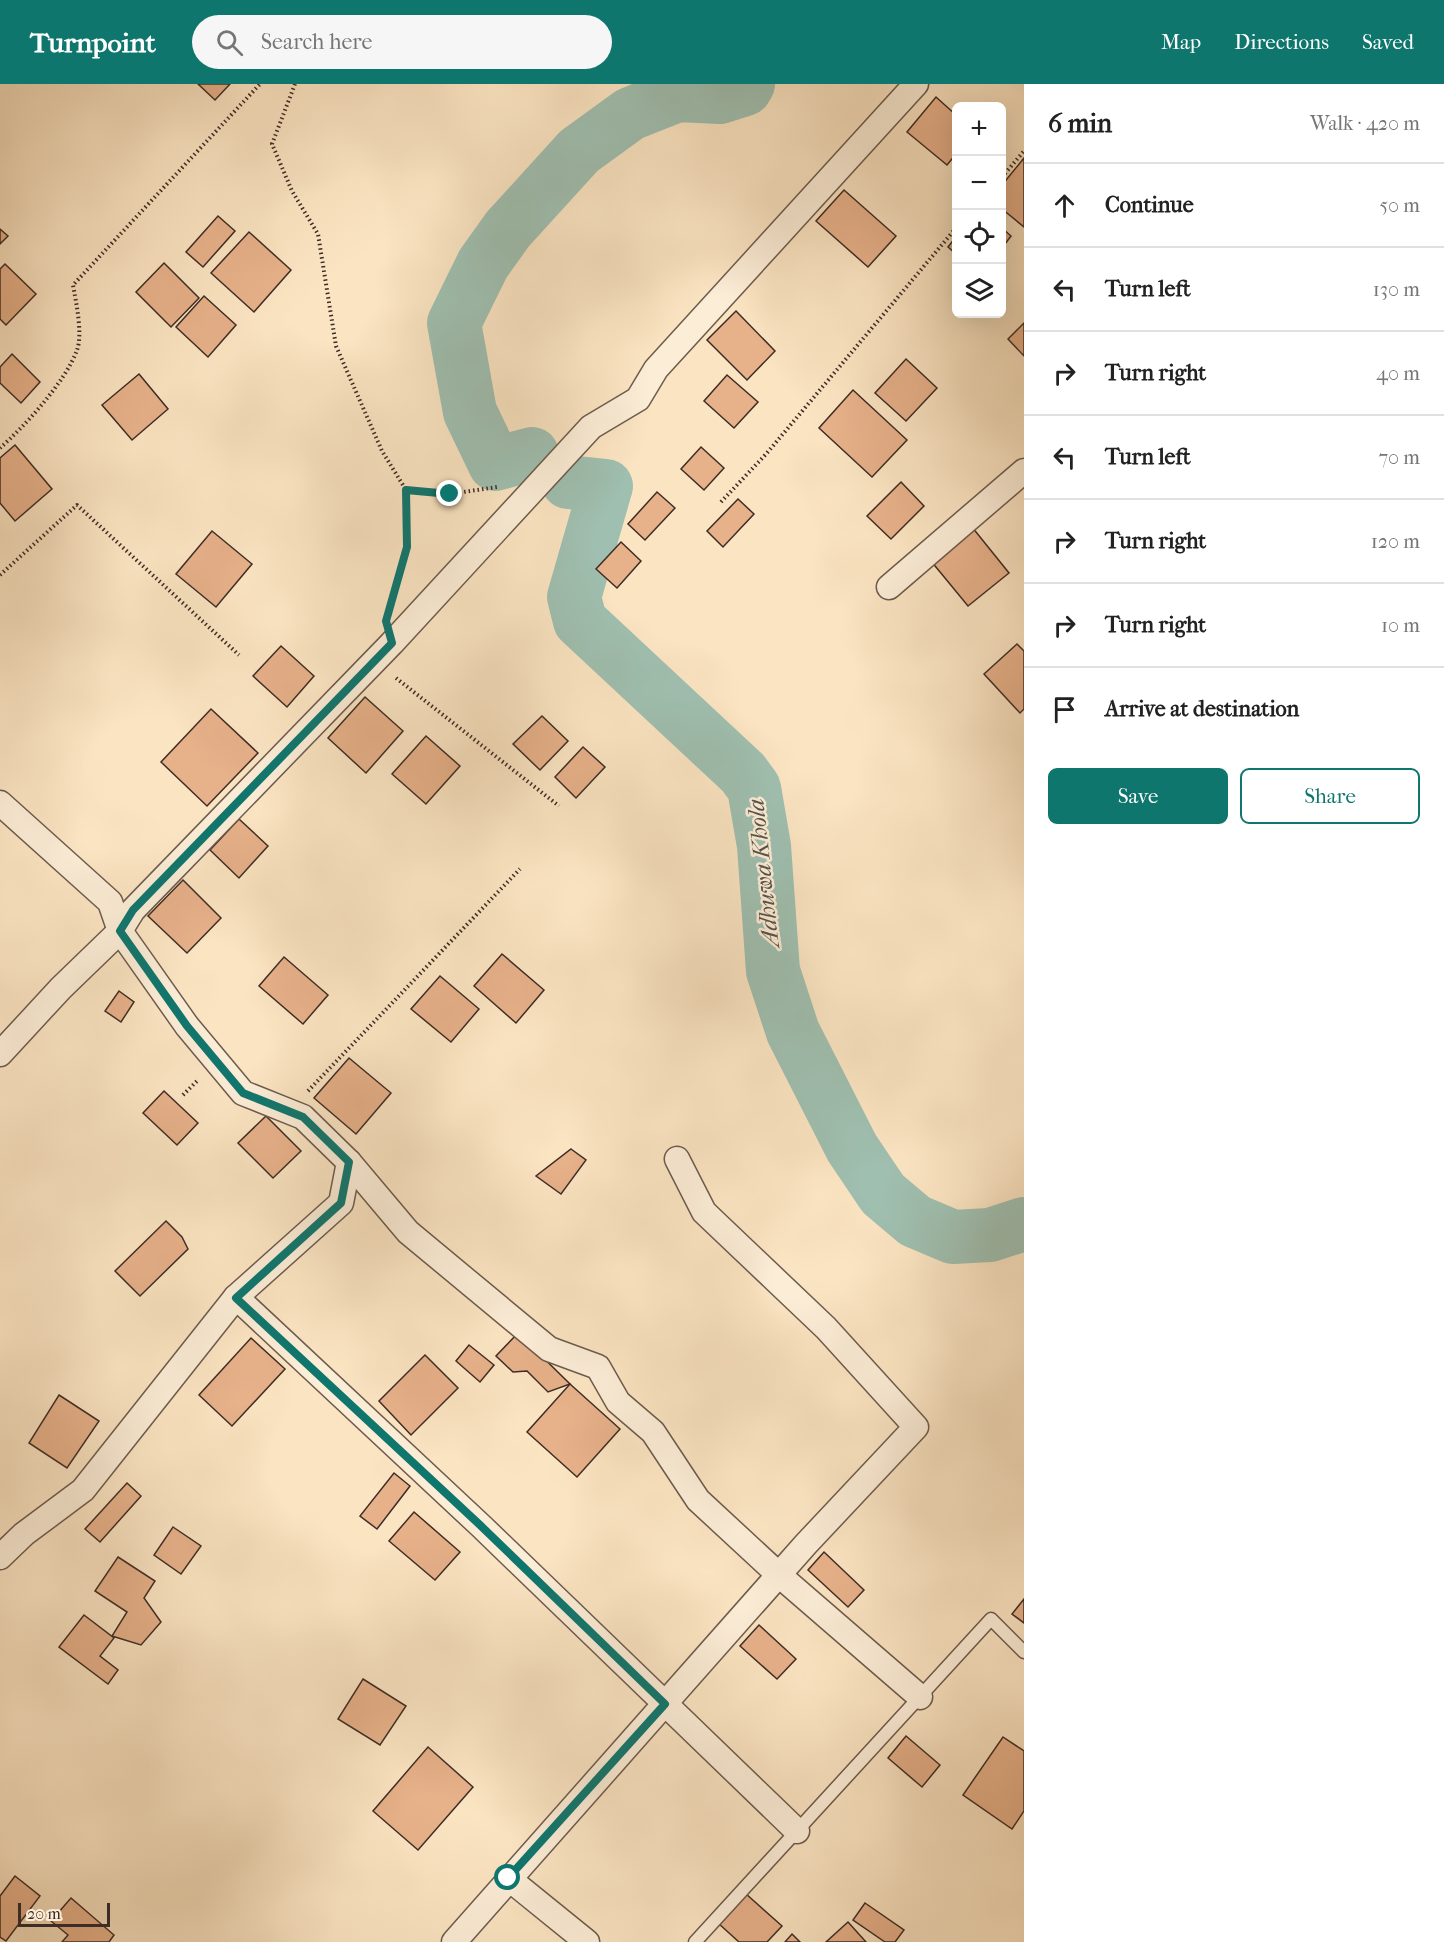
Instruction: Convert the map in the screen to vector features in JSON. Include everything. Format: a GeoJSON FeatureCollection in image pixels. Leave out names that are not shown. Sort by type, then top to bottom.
{"type":"FeatureCollection","features":[{"type":"Feature","properties":{"kind":"street"},"geometry":{"type":"LineString","coordinates":[[0,1054],[61,988],[120,931],[133,910],[392,643],[591,427],[638,399],[657,369],[916,84]]}},
{"type":"Feature","properties":{"kind":"street"},"geometry":{"type":"LineString","coordinates":[[889,587],[1024,471]]}},
{"type":"Feature","properties":{"kind":"street"},"geometry":{"type":"LineString","coordinates":[[0,803],[110,902],[120,931],[202,1044],[243,1093],[303,1117],[349,1162],[417,1239],[549,1349],[598,1367],[618,1402],[653,1432],[698,1500],[779,1575],[920,1696]]}},
{"type":"Feature","properties":{"kind":"street"},"geometry":{"type":"LineString","coordinates":[[454,1942],[508,1878],[779,1575],[916,1427],[826,1328],[704,1212],[677,1159]]}},
{"type":"Feature","properties":{"kind":"street"},"geometry":{"type":"LineString","coordinates":[[0,1557],[24,1534],[83,1490],[236,1298],[341,1203],[349,1162]]}},
{"type":"Feature","properties":{"kind":"street"},"geometry":{"type":"LineString","coordinates":[[236,1298],[480,1525],[797,1831]]}},
{"type":"Feature","properties":{"kind":"street"},"geometry":{"type":"LineString","coordinates":[[508,1878],[587,1942]]}},
{"type":"Feature","properties":{"kind":"lane"},"geometry":{"type":"LineString","coordinates":[[695,1942],[991,1619],[1024,1652]]}},
{"type":"Feature","properties":{"kind":"path"},"geometry":{"type":"LineString","coordinates":[[0,448],[17,432],[55,387],[78,349],[73,285],[260,84]]}},
{"type":"Feature","properties":{"kind":"path"},"geometry":{"type":"LineString","coordinates":[[295,84],[272,144],[292,191],[318,234],[336,346],[382,451],[406,490],[407,547],[386,621],[392,643]]}},
{"type":"Feature","properties":{"kind":"path"},"geometry":{"type":"LineString","coordinates":[[1006,172],[1024,152]]}},
{"type":"Feature","properties":{"kind":"path"},"geometry":{"type":"LineString","coordinates":[[721,502],[767,453],[952,234]]}},
{"type":"Feature","properties":{"kind":"path"},"geometry":{"type":"LineString","coordinates":[[406,490],[450,494],[508,485]]}},
{"type":"Feature","properties":{"kind":"path"},"geometry":{"type":"LineString","coordinates":[[0,575],[77,505],[239,655]]}},
{"type":"Feature","properties":{"kind":"path"},"geometry":{"type":"LineString","coordinates":[[375,661],[559,806]]}},
{"type":"Feature","properties":{"kind":"path"},"geometry":{"type":"LineString","coordinates":[[289,1111],[520,869]]}},
{"type":"Feature","properties":{"kind":"building"},"geometry":{"type":"Polygon","coordinates":[[[198,84],[230,84],[215,100],[198,84]]]}},
{"type":"Feature","properties":{"kind":"building"},"geometry":{"type":"Polygon","coordinates":[[[936,97],[952,111],[952,159],[947,165],[907,132],[936,97]]]}},
{"type":"Feature","properties":{"kind":"building"},"geometry":{"type":"Polygon","coordinates":[[[1024,158],[1024,227],[1006,212],[1006,180],[1024,158]]]}},
{"type":"Feature","properties":{"kind":"building"},"geometry":{"type":"Polygon","coordinates":[[[844,190],[896,236],[868,267],[816,221],[844,190]]]}},
{"type":"Feature","properties":{"kind":"building"},"geometry":{"type":"Polygon","coordinates":[[[218,216],[235,231],[203,267],[186,252],[218,216]]]}},
{"type":"Feature","properties":{"kind":"building"},"geometry":{"type":"Polygon","coordinates":[[[0,229],[8,236],[0,244],[0,229]]]}},
{"type":"Feature","properties":{"kind":"building"},"geometry":{"type":"Polygon","coordinates":[[[249,232],[291,270],[254,312],[211,273],[249,232]]]}},
{"type":"Feature","properties":{"kind":"building"},"geometry":{"type":"Polygon","coordinates":[[[1006,232],[1011,236],[1006,243],[1006,232]]]}},
{"type":"Feature","properties":{"kind":"building"},"geometry":{"type":"Polygon","coordinates":[[[164,263],[199,298],[171,327],[136,292],[164,263]]]}},
{"type":"Feature","properties":{"kind":"building"},"geometry":{"type":"Polygon","coordinates":[[[5,264],[36,294],[6,325],[0,319],[0,269],[5,264]]]}},
{"type":"Feature","properties":{"kind":"building"},"geometry":{"type":"Polygon","coordinates":[[[204,296],[236,325],[208,357],[176,327],[204,296]]]}},
{"type":"Feature","properties":{"kind":"building"},"geometry":{"type":"Polygon","coordinates":[[[736,311],[775,351],[747,380],[707,340],[736,311]]]}},
{"type":"Feature","properties":{"kind":"building"},"geometry":{"type":"Polygon","coordinates":[[[1024,323],[1024,356],[1008,339],[1024,323]]]}},
{"type":"Feature","properties":{"kind":"building"},"geometry":{"type":"Polygon","coordinates":[[[12,354],[40,382],[21,403],[0,383],[0,367],[12,354]]]}},
{"type":"Feature","properties":{"kind":"building"},"geometry":{"type":"Polygon","coordinates":[[[906,359],[937,388],[906,421],[875,393],[906,359]]]}},
{"type":"Feature","properties":{"kind":"building"},"geometry":{"type":"Polygon","coordinates":[[[139,374],[168,409],[132,440],[102,405],[139,374]]]}},
{"type":"Feature","properties":{"kind":"building"},"geometry":{"type":"Polygon","coordinates":[[[727,375],[758,402],[734,428],[704,401],[727,375]]]}},
{"type":"Feature","properties":{"kind":"building"},"geometry":{"type":"Polygon","coordinates":[[[853,390],[907,440],[872,477],[819,428],[853,390]]]}},
{"type":"Feature","properties":{"kind":"building"},"geometry":{"type":"Polygon","coordinates":[[[15,445],[52,489],[15,521],[0,503],[0,458],[15,445]]]}},
{"type":"Feature","properties":{"kind":"building"},"geometry":{"type":"Polygon","coordinates":[[[701,447],[724,468],[704,490],[681,469],[701,447]]]}},
{"type":"Feature","properties":{"kind":"building"},"geometry":{"type":"Polygon","coordinates":[[[901,482],[924,506],[891,539],[867,516],[901,482]]]}},
{"type":"Feature","properties":{"kind":"building"},"geometry":{"type":"Polygon","coordinates":[[[657,492],[675,508],[645,540],[628,524],[657,492]]]}},
{"type":"Feature","properties":{"kind":"building"},"geometry":{"type":"Polygon","coordinates":[[[738,499],[754,514],[723,547],[707,531],[738,499]]]}},
{"type":"Feature","properties":{"kind":"building"},"geometry":{"type":"Polygon","coordinates":[[[972,527],[1009,573],[968,606],[931,561],[972,527]]]}},
{"type":"Feature","properties":{"kind":"building"},"geometry":{"type":"Polygon","coordinates":[[[212,531],[252,564],[216,607],[176,574],[212,531]]]}},
{"type":"Feature","properties":{"kind":"building"},"geometry":{"type":"Polygon","coordinates":[[[621,542],[641,561],[617,588],[596,569],[621,542]]]}},
{"type":"Feature","properties":{"kind":"building"},"geometry":{"type":"Polygon","coordinates":[[[1017,644],[1024,651],[1024,709],[1020,713],[984,674],[1017,644]]]}},
{"type":"Feature","properties":{"kind":"building"},"geometry":{"type":"Polygon","coordinates":[[[281,646],[314,676],[287,707],[253,676],[281,646]]]}},
{"type":"Feature","properties":{"kind":"building"},"geometry":{"type":"Polygon","coordinates":[[[365,697],[403,731],[366,773],[328,738],[365,697]]]}},
{"type":"Feature","properties":{"kind":"building"},"geometry":{"type":"Polygon","coordinates":[[[211,709],[258,753],[207,806],[161,762],[211,709]]]}},
{"type":"Feature","properties":{"kind":"building"},"geometry":{"type":"Polygon","coordinates":[[[542,716],[568,741],[540,770],[513,744],[542,716]]]}},
{"type":"Feature","properties":{"kind":"building"},"geometry":{"type":"Polygon","coordinates":[[[426,736],[460,766],[426,804],[392,774],[426,736]]]}},
{"type":"Feature","properties":{"kind":"building"},"geometry":{"type":"Polygon","coordinates":[[[583,747],[605,767],[576,798],[555,777],[583,747]]]}},
{"type":"Feature","properties":{"kind":"building"},"geometry":{"type":"Polygon","coordinates":[[[239,819],[268,846],[239,878],[210,850],[239,819]]]}},
{"type":"Feature","properties":{"kind":"building"},"geometry":{"type":"Polygon","coordinates":[[[183,880],[221,918],[187,953],[148,916],[183,880]]]}},
{"type":"Feature","properties":{"kind":"building"},"geometry":{"type":"Polygon","coordinates":[[[502,954],[544,990],[516,1023],[474,986],[502,954]]]}},
{"type":"Feature","properties":{"kind":"building"},"geometry":{"type":"Polygon","coordinates":[[[284,957],[328,995],[303,1024],[259,986],[284,957]]]}},
{"type":"Feature","properties":{"kind":"building"},"geometry":{"type":"Polygon","coordinates":[[[440,976],[479,1009],[451,1042],[411,1009],[440,976]]]}},
{"type":"Feature","properties":{"kind":"building"},"geometry":{"type":"Polygon","coordinates":[[[119,991],[134,1002],[121,1022],[105,1011],[119,991]]]}},
{"type":"Feature","properties":{"kind":"building"},"geometry":{"type":"Polygon","coordinates":[[[349,1058],[391,1093],[356,1134],[314,1098],[349,1058]]]}},
{"type":"Feature","properties":{"kind":"building"},"geometry":{"type":"Polygon","coordinates":[[[164,1091],[198,1123],[177,1145],[143,1113],[164,1091]]]}},
{"type":"Feature","properties":{"kind":"building"},"geometry":{"type":"Polygon","coordinates":[[[266,1116],[301,1151],[273,1178],[238,1143],[266,1116]]]}},
{"type":"Feature","properties":{"kind":"building"},"geometry":{"type":"Polygon","coordinates":[[[571,1149],[586,1160],[561,1194],[536,1176],[571,1149]]]}},
{"type":"Feature","properties":{"kind":"building"},"geometry":{"type":"Polygon","coordinates":[[[166,1221],[182,1237],[188,1249],[140,1296],[115,1271],[166,1221]]]}},
{"type":"Feature","properties":{"kind":"building"},"geometry":{"type":"Polygon","coordinates":[[[518,1333],[570,1384],[548,1392],[527,1371],[513,1372],[496,1356],[518,1333]]]}},
{"type":"Feature","properties":{"kind":"building"},"geometry":{"type":"Polygon","coordinates":[[[251,1338],[285,1369],[232,1426],[199,1395],[251,1338]]]}},
{"type":"Feature","properties":{"kind":"building"},"geometry":{"type":"Polygon","coordinates":[[[469,1345],[494,1365],[480,1382],[456,1361],[469,1345]]]}},
{"type":"Feature","properties":{"kind":"building"},"geometry":{"type":"Polygon","coordinates":[[[425,1355],[458,1388],[411,1435],[379,1401],[425,1355]]]}},
{"type":"Feature","properties":{"kind":"building"},"geometry":{"type":"Polygon","coordinates":[[[570,1384],[620,1429],[577,1477],[527,1432],[570,1384]]]}},
{"type":"Feature","properties":{"kind":"building"},"geometry":{"type":"Polygon","coordinates":[[[59,1395],[99,1421],[67,1468],[29,1443],[59,1395]]]}},
{"type":"Feature","properties":{"kind":"building"},"geometry":{"type":"Polygon","coordinates":[[[394,1473],[410,1486],[377,1529],[360,1516],[394,1473]]]}},
{"type":"Feature","properties":{"kind":"building"},"geometry":{"type":"Polygon","coordinates":[[[127,1483],[141,1496],[100,1542],[85,1529],[127,1483]]]}},
{"type":"Feature","properties":{"kind":"building"},"geometry":{"type":"Polygon","coordinates":[[[414,1512],[460,1552],[435,1580],[389,1541],[414,1512]]]}},
{"type":"Feature","properties":{"kind":"building"},"geometry":{"type":"Polygon","coordinates":[[[173,1527],[201,1546],[181,1574],[154,1555],[173,1527]]]}},
{"type":"Feature","properties":{"kind":"building"},"geometry":{"type":"Polygon","coordinates":[[[824,1552],[864,1590],[848,1607],[808,1570],[824,1552]]]}},
{"type":"Feature","properties":{"kind":"building"},"geometry":{"type":"Polygon","coordinates":[[[118,1557],[155,1581],[144,1598],[161,1622],[141,1645],[112,1636],[127,1612],[95,1591],[118,1557]]]}},
{"type":"Feature","properties":{"kind":"building"},"geometry":{"type":"Polygon","coordinates":[[[1024,1599],[1024,1623],[1012,1614],[1024,1599]]]}},
{"type":"Feature","properties":{"kind":"building"},"geometry":{"type":"Polygon","coordinates":[[[84,1615],[114,1638],[100,1656],[118,1670],[108,1684],[59,1647],[84,1615]]]}},
{"type":"Feature","properties":{"kind":"building"},"geometry":{"type":"Polygon","coordinates":[[[759,1625],[796,1659],[777,1679],[740,1646],[759,1625]]]}},
{"type":"Feature","properties":{"kind":"building"},"geometry":{"type":"Polygon","coordinates":[[[363,1679],[406,1706],[380,1745],[338,1719],[363,1679]]]}},
{"type":"Feature","properties":{"kind":"building"},"geometry":{"type":"Polygon","coordinates":[[[906,1736],[940,1765],[922,1787],[888,1758],[906,1736]]]}},
{"type":"Feature","properties":{"kind":"building"},"geometry":{"type":"Polygon","coordinates":[[[1003,1737],[1024,1751],[1024,1811],[1012,1829],[963,1795],[1003,1737]]]}},
{"type":"Feature","properties":{"kind":"building"},"geometry":{"type":"Polygon","coordinates":[[[428,1747],[473,1787],[418,1850],[373,1811],[428,1747]]]}},
{"type":"Feature","properties":{"kind":"building"},"geometry":{"type":"Polygon","coordinates":[[[15,1876],[40,1896],[6,1941],[0,1937],[0,1896],[15,1876]]]}},
{"type":"Feature","properties":{"kind":"building"},"geometry":{"type":"Polygon","coordinates":[[[745,1893],[782,1926],[767,1942],[739,1942],[718,1923],[745,1893]]]}},
{"type":"Feature","properties":{"kind":"building"},"geometry":{"type":"Polygon","coordinates":[[[71,1898],[114,1935],[109,1942],[62,1942],[68,1935],[51,1921],[71,1898]]]}},
{"type":"Feature","properties":{"kind":"building"},"geometry":{"type":"Polygon","coordinates":[[[865,1903],[904,1930],[895,1942],[885,1942],[853,1920],[865,1903]]]}},
{"type":"Feature","properties":{"kind":"building"},"geometry":{"type":"Polygon","coordinates":[[[848,1922],[866,1942],[826,1942],[848,1922]]]}},
{"type":"Feature","properties":{"kind":"building"},"geometry":{"type":"Polygon","coordinates":[[[792,1934],[800,1942],[785,1942],[792,1934]]]}},
{"type":"Feature","properties":{"kind":"waterway","name":"Adhuwa Khola"},"geometry":{"type":"LineString","coordinates":[[532,454],[495,464],[470,412],[454,323],[483,264],[508,229],[579,151],[630,114],[678,95],[720,97],[745,89],[748,84]]}},
{"type":"Feature","properties":{"kind":"waterway","name":"Adhuwa Khola"},"geometry":{"type":"LineString","coordinates":[[568,482],[606,486],[574,597],[580,621],[743,773],[754,788],[764,846],[773,971],[793,1032],[852,1148],[883,1194],[915,1221],[953,1237],[990,1235],[1024,1224]]}},
{"type":"Feature","properties":{"kind":"route"},"geometry":{"type":"LineString","coordinates":[[450,494],[406,490],[407,547],[386,621],[392,643],[133,910],[120,931],[187,1026],[243,1093],[303,1117],[349,1162],[341,1203],[236,1298],[480,1525],[665,1704],[508,1878]]}}]}
